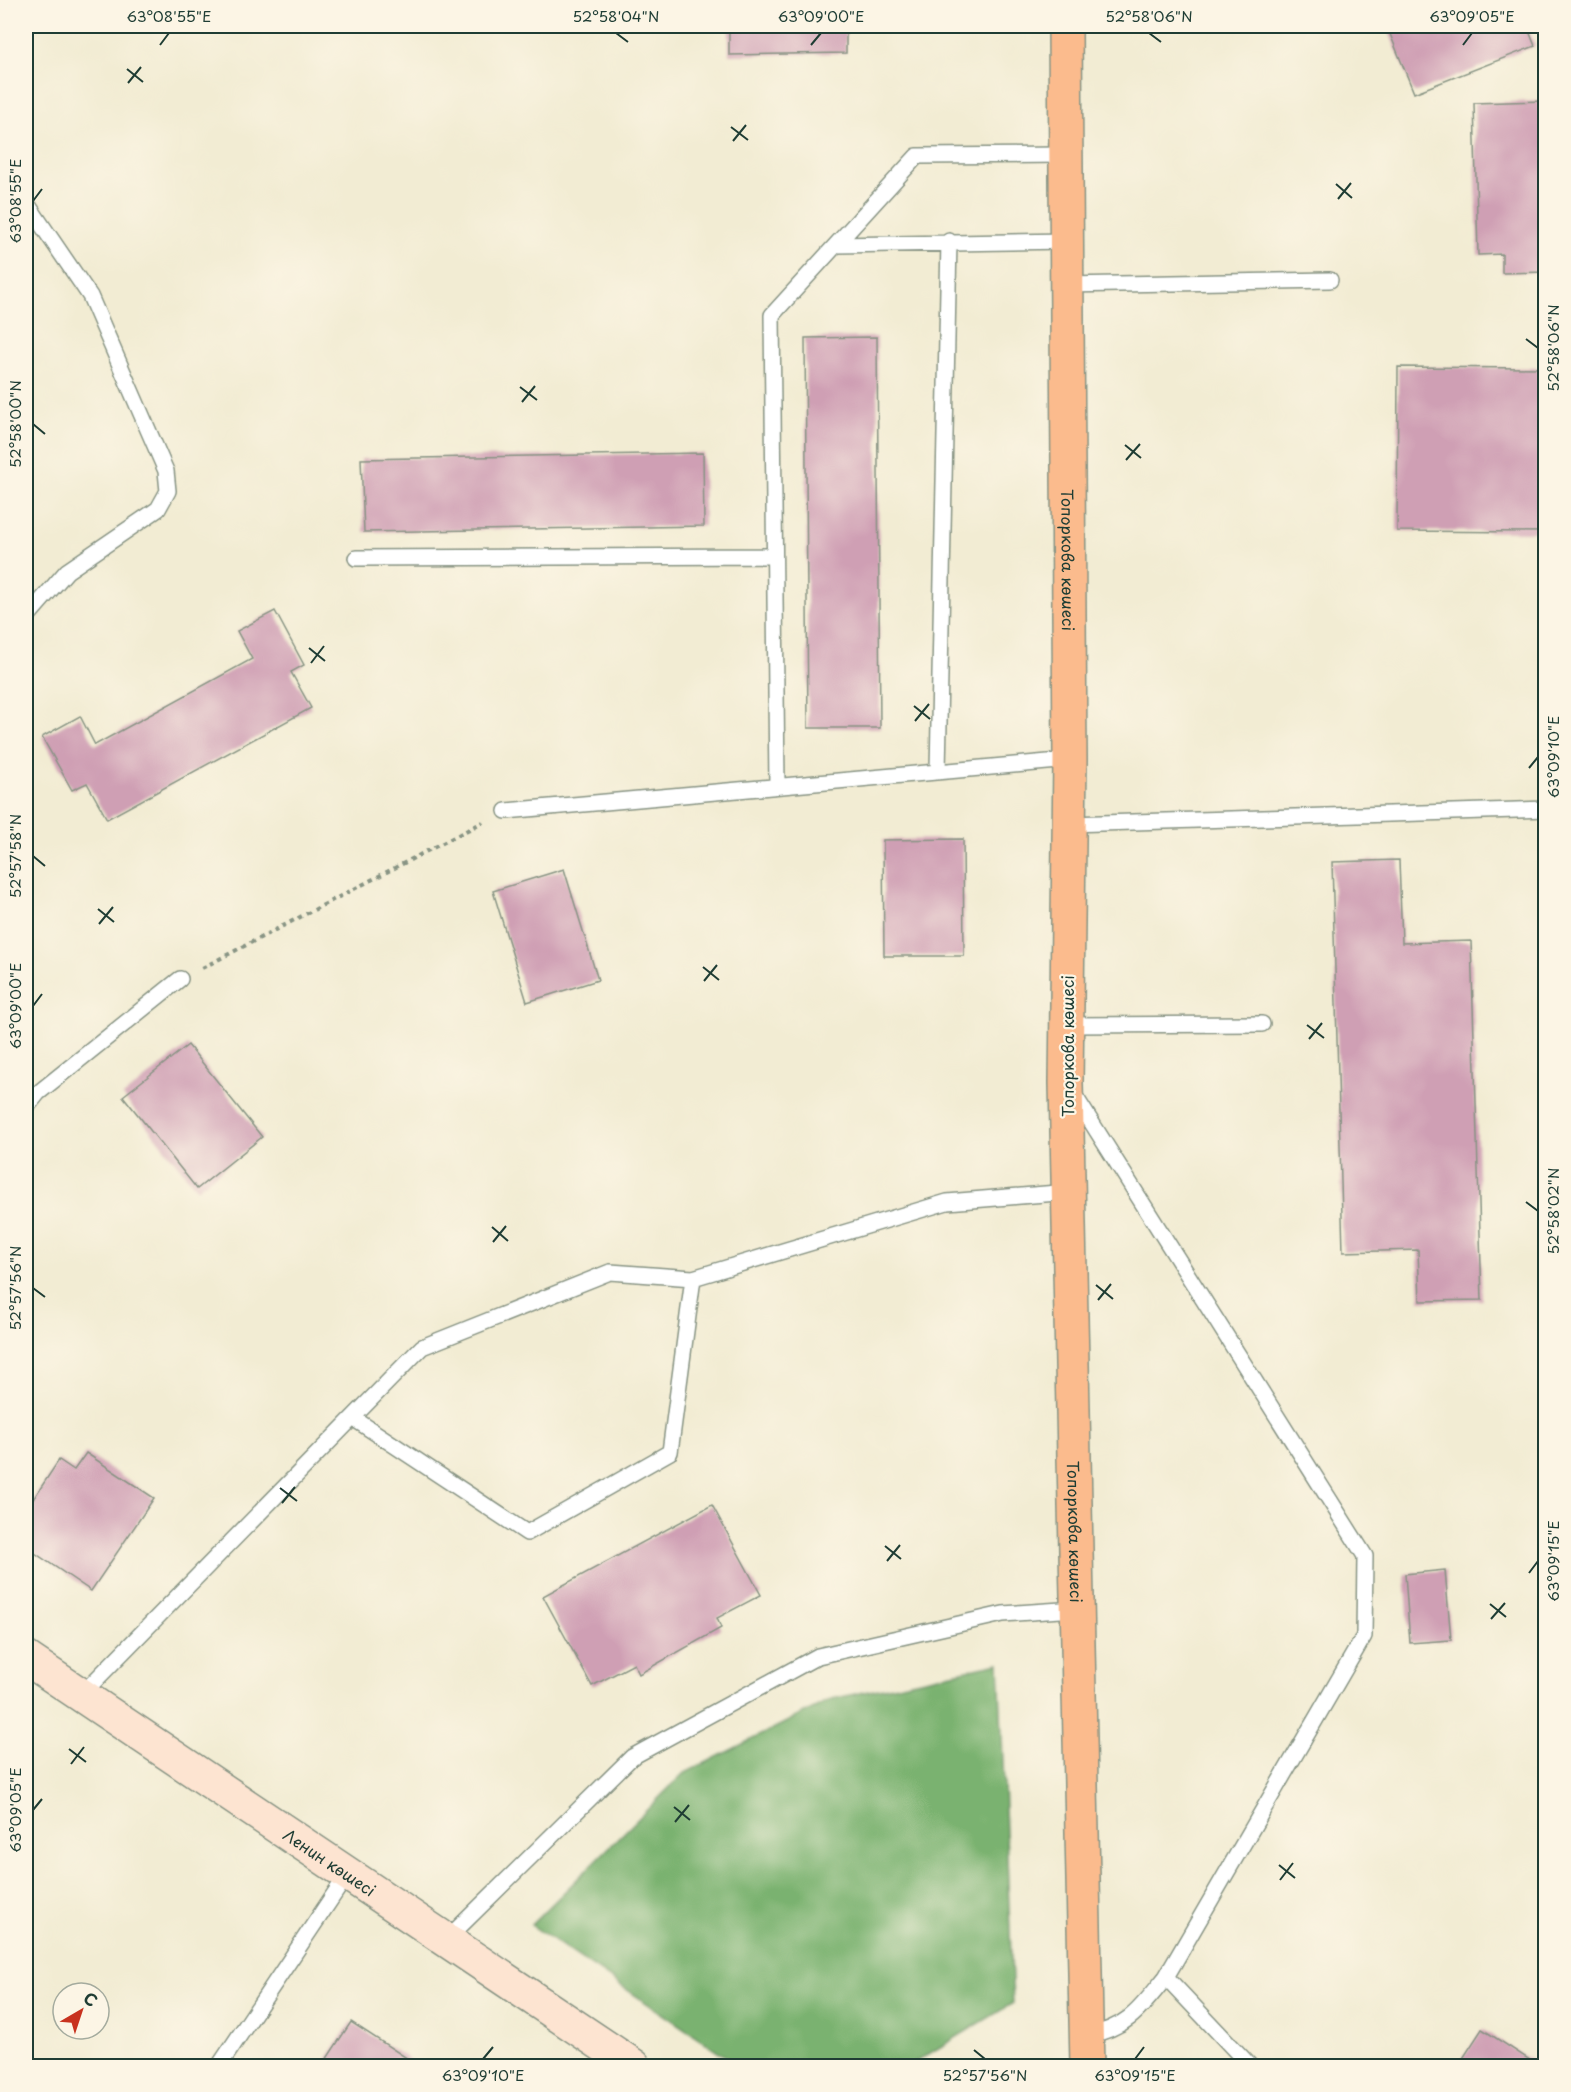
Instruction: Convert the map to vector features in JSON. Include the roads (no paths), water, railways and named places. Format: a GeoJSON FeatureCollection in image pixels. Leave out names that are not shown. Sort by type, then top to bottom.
{"type":"FeatureCollection","features":[{"type":"Feature","properties":{"kind":"highway","name":"Топоркова көшесі"},"geometry":{"type":"LineString","coordinates":[[1067,28],[1066,285],[1070,760],[1066,1083],[1087,2051]]}},
{"type":"Feature","properties":{"kind":"main road","name":"Ленин көшесі"},"geometry":{"type":"LineString","coordinates":[[26,1658],[634,2067]]}},
{"type":"Feature","properties":{"kind":"lane"},"geometry":{"type":"LineString","coordinates":[[777,786],[772,315],[917,156],[1066,155]]}},
{"type":"Feature","properties":{"kind":"lane"},"geometry":{"type":"LineString","coordinates":[[26,202],[90,296],[166,471],[168,491],[158,509],[67,571],[26,618]]}},
{"type":"Feature","properties":{"kind":"lane"},"geometry":{"type":"LineString","coordinates":[[938,771],[949,241]]}},
{"type":"Feature","properties":{"kind":"lane"},"geometry":{"type":"LineString","coordinates":[[836,244],[1066,241]]}},
{"type":"Feature","properties":{"kind":"lane"},"geometry":{"type":"LineString","coordinates":[[1066,285],[1330,280]]}},
{"type":"Feature","properties":{"kind":"lane"},"geometry":{"type":"LineString","coordinates":[[356,558],[773,556]]}},
{"type":"Feature","properties":{"kind":"lane"},"geometry":{"type":"LineString","coordinates":[[506,811],[1070,760]]}},
{"type":"Feature","properties":{"kind":"lane"},"geometry":{"type":"LineString","coordinates":[[1069,824],[1545,809]]}},
{"type":"Feature","properties":{"kind":"lane"},"geometry":{"type":"LineString","coordinates":[[26,1108],[38,1093],[180,979]]}},
{"type":"Feature","properties":{"kind":"lane"},"geometry":{"type":"LineString","coordinates":[[1067,1025],[1262,1024]]}},
{"type":"Feature","properties":{"kind":"lane"},"geometry":{"type":"LineString","coordinates":[[1066,1083],[1365,1556],[1365,1636],[1166,1977],[1134,2017],[1108,2031],[1087,2051]]}},
{"type":"Feature","properties":{"kind":"lane"},"geometry":{"type":"LineString","coordinates":[[81,1695],[422,1347],[610,1272],[693,1278],[947,1202],[1069,1192]]}},
{"type":"Feature","properties":{"kind":"lane"},"geometry":{"type":"LineString","coordinates":[[353,1418],[527,1533],[670,1452],[693,1278]]}},
{"type":"Feature","properties":{"kind":"lane"},"geometry":{"type":"LineString","coordinates":[[446,1940],[633,1757],[818,1656],[1003,1614],[1076,1609]]}},
{"type":"Feature","properties":{"kind":"lane"},"geometry":{"type":"LineString","coordinates":[[219,2067],[347,1875]]}},
{"type":"Feature","properties":{"kind":"lane"},"geometry":{"type":"LineString","coordinates":[[1166,1977],[1250,2067]]}}]}
